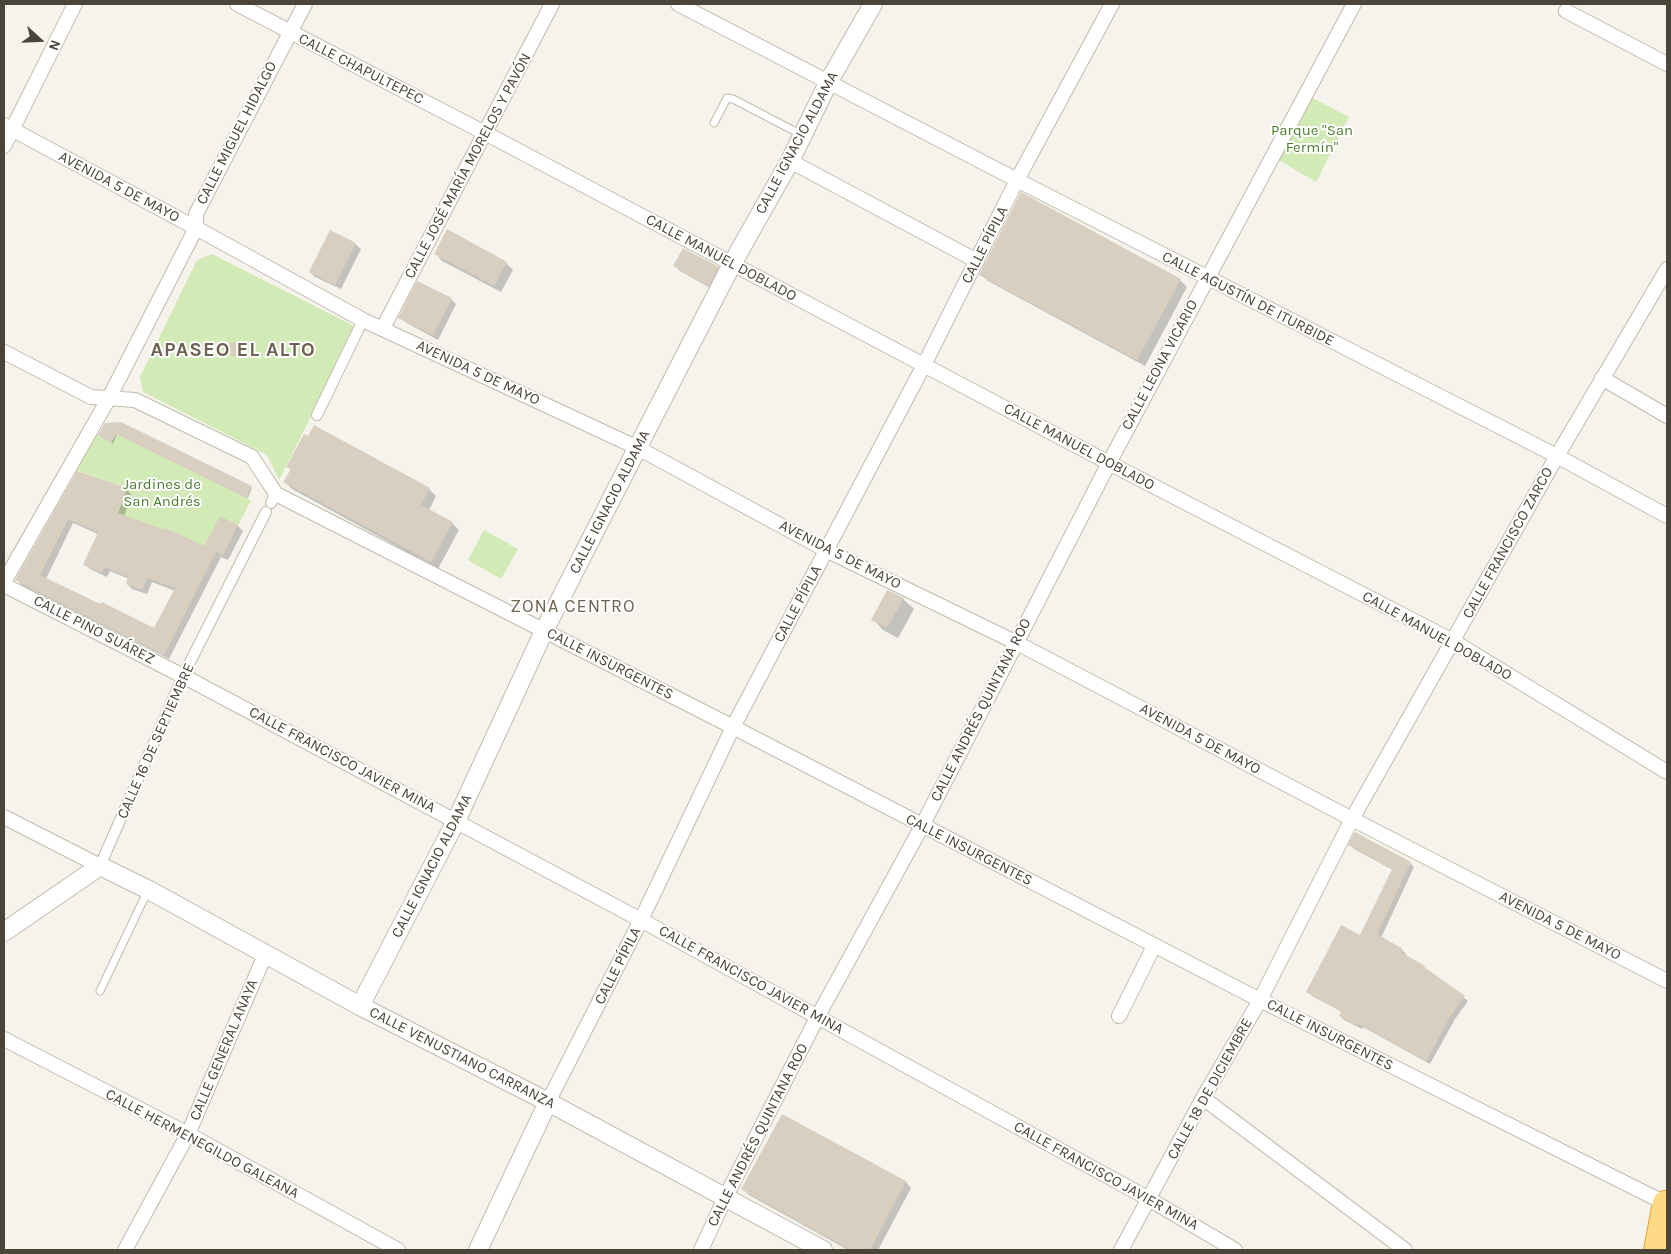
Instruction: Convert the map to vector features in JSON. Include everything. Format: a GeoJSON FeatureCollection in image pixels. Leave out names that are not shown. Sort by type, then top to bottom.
{"type":"FeatureCollection","features":[{"type":"Feature","properties":{"kind":"highway"},"geometry":{"type":"LineString","coordinates":[[1656,1250],[1666,1199]]}},
{"type":"Feature","properties":{"kind":"street"},"geometry":{"type":"LineString","coordinates":[[4,146],[8,127],[75,4]]}},
{"type":"Feature","properties":{"kind":"street","name":"CALLE CHAPULTEPEC"},"geometry":{"type":"LineString","coordinates":[[237,4],[485,132]]}},
{"type":"Feature","properties":{"kind":"street","name":"CALLE MIGUEL HIDALGO"},"geometry":{"type":"LineString","coordinates":[[4,584],[109,398],[196,228],[196,214],[305,4]]}},
{"type":"Feature","properties":{"kind":"street","name":"CALLE JOSÉ MARÍA MORELOS Y PAVÓN"},"geometry":{"type":"LineString","coordinates":[[383,328],[552,4]]}},
{"type":"Feature","properties":{"kind":"street","name":"CALLE AGUSTÍN DE ITURBIDE"},"geometry":{"type":"LineString","coordinates":[[678,4],[1207,278],[1557,456],[1667,516]]}},
{"type":"Feature","properties":{"kind":"street","name":"CALLE IGNACIO ALDAMA"},"geometry":{"type":"LineString","coordinates":[[360,1006],[456,821],[544,631],[732,264],[790,161],[829,81],[872,4]]}},
{"type":"Feature","properties":{"kind":"street","name":"CALLE PÍPILA"},"geometry":{"type":"LineString","coordinates":[[548,1102],[641,920],[733,727],[924,365],[1017,180],[1112,4]]}},
{"type":"Feature","properties":{"kind":"street","name":"CALLE LEONA VICARIO"},"geometry":{"type":"LineString","coordinates":[[1109,463],[1354,4]]}},
{"type":"Feature","properties":{"kind":"street"},"geometry":{"type":"LineString","coordinates":[[1566,11],[1667,64]]}},
{"type":"Feature","properties":{"kind":"street","name":"AVENIDA 5 DE MAYO"},"geometry":{"type":"LineString","coordinates":[[8,127],[363,320],[638,448],[826,550],[1016,643],[1667,981]]}},
{"type":"Feature","properties":{"kind":"street","name":"CALLE MANUEL DOBLADO"},"geometry":{"type":"LineString","coordinates":[[485,132],[1109,463],[1453,641],[1667,772]]}},
{"type":"Feature","properties":{"kind":"street"},"geometry":{"type":"LineString","coordinates":[[790,161],[977,261]]}},
{"type":"Feature","properties":{"kind":"street","name":"CALLE FRANCISCO ZARCO"},"geometry":{"type":"LineString","coordinates":[[1352,819],[1557,456],[1667,269]]}},
{"type":"Feature","properties":{"kind":"street"},"geometry":{"type":"LineString","coordinates":[[317,415],[363,320]]}},
{"type":"Feature","properties":{"kind":"street"},"geometry":{"type":"LineString","coordinates":[[4,352],[91,397],[135,400],[252,457],[271,503]]}},
{"type":"Feature","properties":{"kind":"street"},"geometry":{"type":"LineString","coordinates":[[1602,378],[1667,416]]}},
{"type":"Feature","properties":{"kind":"street","name":"CALLE ANDRÉS QUINTANA ROO"},"geometry":{"type":"LineString","coordinates":[[701,1250],[725,1198],[818,1016],[922,826],[1109,463]]}},
{"type":"Feature","properties":{"kind":"street","name":"CALLE INSURGENTES"},"geometry":{"type":"LineString","coordinates":[[271,503],[544,631],[1260,1000],[1666,1199]]}},
{"type":"Feature","properties":{"kind":"street","name":"CALLE 16 DE SEPTIEMBRE"},"geometry":{"type":"LineString","coordinates":[[100,866],[184,676],[271,503]]}},
{"type":"Feature","properties":{"kind":"street","name":"CALLE PINO SUÁREZ"},"geometry":{"type":"LineString","coordinates":[[4,584],[184,676]]}},
{"type":"Feature","properties":{"kind":"street","name":"CALLE FRANCISCO JAVIER MINA"},"geometry":{"type":"LineString","coordinates":[[184,676],[818,1016],[1149,1199],[1235,1250]]}},
{"type":"Feature","properties":{"kind":"street"},"geometry":{"type":"LineString","coordinates":[[4,817],[100,866],[4,932]]}},
{"type":"Feature","properties":{"kind":"street","name":"CALLE 18 DE DICIEMBRE"},"geometry":{"type":"LineString","coordinates":[[1121,1250],[1203,1098],[1260,1000],[1352,819]]}},
{"type":"Feature","properties":{"kind":"street","name":"CALLE VENUSTIANO CARRANZA"},"geometry":{"type":"LineString","coordinates":[[100,866],[149,890],[360,1006],[548,1102],[823,1250]]}},
{"type":"Feature","properties":{"kind":"street"},"geometry":{"type":"LineString","coordinates":[[1119,1016],[1154,946]]}},
{"type":"Feature","properties":{"kind":"street","name":"CALLE GENERAL ANAYA"},"geometry":{"type":"LineString","coordinates":[[126,1250],[188,1134],[265,954]]}},
{"type":"Feature","properties":{"kind":"street","name":"CALLE HERMENEGILDO GALEANA"},"geometry":{"type":"LineString","coordinates":[[4,1040],[188,1134],[398,1250]]}},
{"type":"Feature","properties":{"kind":"street"},"geometry":{"type":"LineString","coordinates":[[1203,1098],[1405,1250]]}},
{"type":"Feature","properties":{"kind":"street"},"geometry":{"type":"LineString","coordinates":[[478,1250],[548,1102]]}},
{"type":"Feature","properties":{"kind":"street"},"geometry":{"type":"LineString","coordinates":[[1651,1250],[1666,1199]]}},
{"type":"Feature","properties":{"kind":"lane"},"geometry":{"type":"LineString","coordinates":[[714,123],[727,98],[802,135]]}},
{"type":"Feature","properties":{"kind":"lane"},"geometry":{"type":"LineString","coordinates":[[100,991],[149,890]]}},
{"type":"Feature","properties":{"kind":"green space","name":"Parque \"San Fermín\""},"geometry":{"type":"Polygon","coordinates":[[[1309,96],[1349,117],[1316,182],[1277,159],[1309,96]]]}},
{"type":"Feature","properties":{"kind":"green space"},"geometry":{"type":"Polygon","coordinates":[[[212,254],[356,327],[279,480],[267,455],[143,392],[140,377],[197,260],[212,254]]]}},
{"type":"Feature","properties":{"kind":"green space","name":"Jardines de San Andrés"},"geometry":{"type":"Polygon","coordinates":[[[91,431],[111,443],[116,434],[251,500],[223,556],[166,528],[158,547],[118,513],[127,488],[73,469],[91,431]]]}},
{"type":"Feature","properties":{"kind":"green space"},"geometry":{"type":"Polygon","coordinates":[[[484,530],[518,549],[501,579],[468,560],[484,530]]]}},
{"type":"Feature","properties":{"kind":"building"},"geometry":{"type":"Polygon","coordinates":[[[1021,192],[1181,279],[1137,360],[979,275],[1021,192]]]}},
{"type":"Feature","properties":{"kind":"building"},"geometry":{"type":"Polygon","coordinates":[[[447,229],[507,262],[494,286],[434,254],[447,229]]]}},
{"type":"Feature","properties":{"kind":"building"},"geometry":{"type":"Polygon","coordinates":[[[330,230],[356,243],[335,285],[309,272],[330,230]]]}},
{"type":"Feature","properties":{"kind":"building"},"geometry":{"type":"Polygon","coordinates":[[[683,248],[719,267],[709,286],[673,266],[683,248]]]}},
{"type":"Feature","properties":{"kind":"building"},"geometry":{"type":"Polygon","coordinates":[[[417,281],[452,298],[433,335],[398,318],[417,281]]]}},
{"type":"Feature","properties":{"kind":"building"},"geometry":{"type":"Polygon","coordinates":[[[233,342],[238,344],[240,349],[238,354],[233,356],[228,354],[226,349],[228,344],[233,342]]]}},
{"type":"Feature","properties":{"kind":"building"},"geometry":{"type":"Polygon","coordinates":[[[121,422],[252,486],[246,498],[116,434],[111,443],[98,435],[105,423],[121,422]]]}},
{"type":"Feature","properties":{"kind":"building"},"geometry":{"type":"Polygon","coordinates":[[[314,425],[430,488],[421,505],[453,522],[431,562],[283,482],[291,469],[286,467],[304,434],[308,436],[314,425]]]}},
{"type":"Feature","properties":{"kind":"building"},"geometry":{"type":"Polygon","coordinates":[[[77,471],[127,488],[118,513],[165,530],[166,528],[204,546],[220,516],[238,525],[223,556],[216,552],[164,655],[15,580],[77,471]],[[68,519],[40,575],[100,604],[102,602],[154,628],[175,588],[147,578],[142,590],[126,584],[128,577],[105,567],[102,573],[83,565],[98,532],[68,519]]]}},
{"type":"Feature","properties":{"kind":"building"},"geometry":{"type":"Polygon","coordinates":[[[887,590],[904,598],[887,628],[871,620],[887,590]]]}},
{"type":"Feature","properties":{"kind":"building"},"geometry":{"type":"Polygon","coordinates":[[[1355,832],[1411,862],[1377,934],[1403,949],[1401,952],[1425,966],[1465,996],[1451,1015],[1426,1061],[1359,1024],[1358,1026],[1339,1016],[1341,1011],[1306,992],[1341,925],[1360,935],[1392,869],[1348,845],[1355,832]]]}},
{"type":"Feature","properties":{"kind":"building"},"geometry":{"type":"Polygon","coordinates":[[[782,1114],[906,1181],[870,1250],[850,1250],[741,1189],[782,1114]]]}},
{"type":"Feature","properties":{"kind":"district","name":"APASEO EL ALTO"},"geometry":{"type":"Point","coordinates":[233,350]}},
{"type":"Feature","properties":{"kind":"district","name":"ZONA CENTRO"},"geometry":{"type":"Point","coordinates":[573,607]}}]}
